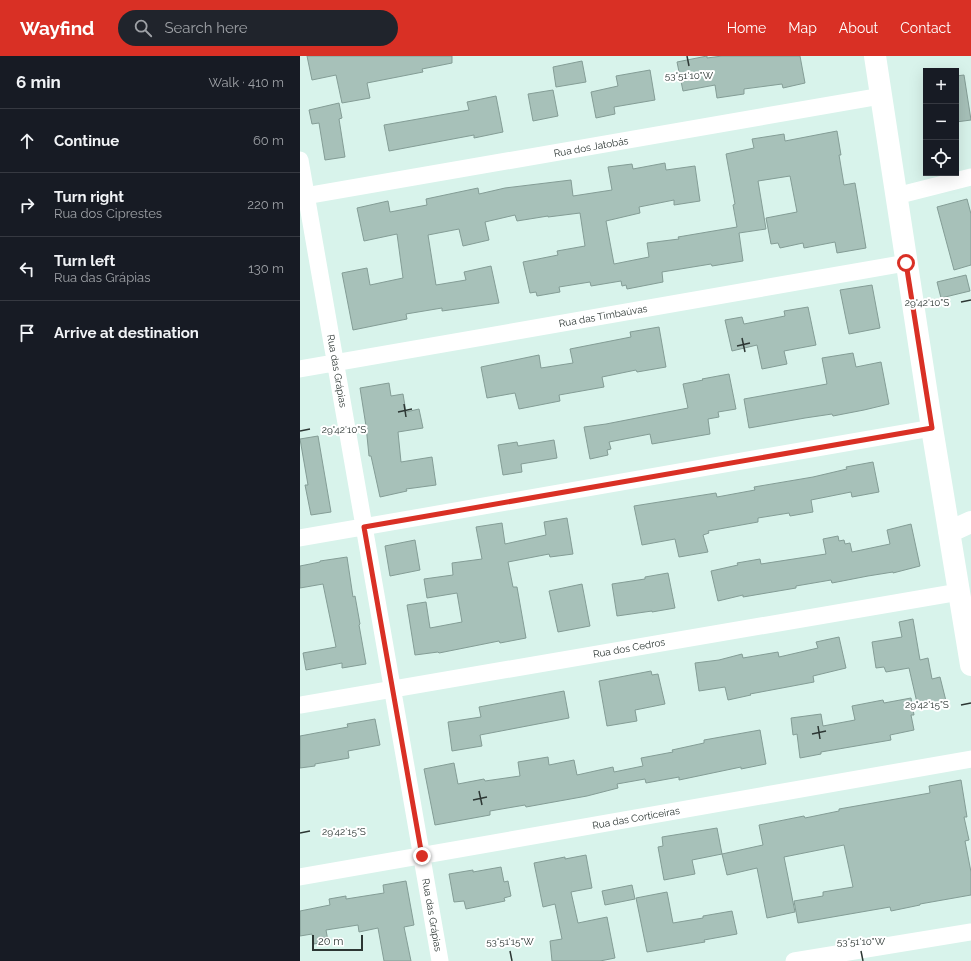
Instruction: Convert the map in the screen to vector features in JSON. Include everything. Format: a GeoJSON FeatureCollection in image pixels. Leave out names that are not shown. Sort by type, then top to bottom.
{"type":"FeatureCollection","features":[{"type":"Feature","properties":{"kind":"main road"},"geometry":{"type":"LineString","coordinates":[[875,56],[906,263],[971,666]]}},
{"type":"Feature","properties":{"kind":"main road"},"geometry":{"type":"LineString","coordinates":[[949,532],[971,522]]}},
{"type":"Feature","properties":{"kind":"street","name":"Rua dos Jatobás"},"geometry":{"type":"LineString","coordinates":[[303,197],[881,96]]}},
{"type":"Feature","properties":{"kind":"street","name":"Rua das Grápias"},"geometry":{"type":"LineString","coordinates":[[300,160],[303,197],[336,363],[440,961]]}},
{"type":"Feature","properties":{"kind":"street"},"geometry":{"type":"LineString","coordinates":[[896,196],[971,177]]}},
{"type":"Feature","properties":{"kind":"street","name":"Rua das Timbaúvas"},"geometry":{"type":"LineString","coordinates":[[300,369],[906,263]]}},
{"type":"Feature","properties":{"kind":"street"},"geometry":{"type":"LineString","coordinates":[[300,538],[932,428]]}},
{"type":"Feature","properties":{"kind":"street","name":"Rua dos Cedros"},"geometry":{"type":"LineString","coordinates":[[300,705],[959,592]]}},
{"type":"Feature","properties":{"kind":"street","name":"Rua das Corticeiras"},"geometry":{"type":"LineString","coordinates":[[300,877],[971,759]]}},
{"type":"Feature","properties":{"kind":"street"},"geometry":{"type":"LineString","coordinates":[[794,961],[971,932]]}},
{"type":"Feature","properties":{"kind":"building"},"geometry":{"type":"Polygon","coordinates":[[[307,56],[452,56],[452,63],[422,69],[423,72],[367,83],[370,98],[342,103],[336,75],[312,80],[307,56]]]}},
{"type":"Feature","properties":{"kind":"building"},"geometry":{"type":"Polygon","coordinates":[[[707,56],[707,58],[722,56],[800,56],[805,83],[783,88],[782,84],[744,89],[744,94],[717,98],[715,85],[683,91],[677,62],[707,56]]]}},
{"type":"Feature","properties":{"kind":"building"},"geometry":{"type":"Polygon","coordinates":[[[582,61],[586,82],[556,87],[553,67],[582,61]]]}},
{"type":"Feature","properties":{"kind":"building"},"geometry":{"type":"Polygon","coordinates":[[[650,70],[655,100],[614,107],[615,114],[596,118],[591,92],[618,86],[616,76],[650,70]]]}},
{"type":"Feature","properties":{"kind":"building"},"geometry":{"type":"Polygon","coordinates":[[[964,75],[971,120],[959,122],[959,104],[959,76],[964,75]]]}},
{"type":"Feature","properties":{"kind":"building"},"geometry":{"type":"Polygon","coordinates":[[[553,90],[558,116],[533,121],[528,94],[553,90]]]}},
{"type":"Feature","properties":{"kind":"building"},"geometry":{"type":"Polygon","coordinates":[[[496,96],[503,132],[474,138],[474,135],[389,151],[384,125],[469,110],[467,102],[496,96]]]}},
{"type":"Feature","properties":{"kind":"building"},"geometry":{"type":"Polygon","coordinates":[[[339,103],[342,118],[339,119],[345,157],[325,160],[319,123],[312,124],[309,110],[339,103]]]}},
{"type":"Feature","properties":{"kind":"building"},"geometry":{"type":"Polygon","coordinates":[[[837,131],[844,185],[855,183],[866,248],[837,253],[835,242],[804,248],[803,243],[780,248],[778,243],[771,244],[766,218],[797,212],[790,176],[758,181],[766,229],[739,233],[743,261],[712,266],[711,264],[662,272],[663,282],[627,289],[626,285],[622,286],[621,281],[591,286],[590,282],[559,287],[560,292],[537,296],[536,292],[530,293],[523,262],[558,255],[557,251],[585,246],[580,213],[517,221],[515,215],[485,222],[489,240],[463,246],[459,229],[428,235],[436,285],[466,280],[464,272],[491,266],[499,303],[442,311],[442,308],[406,314],[407,319],[353,330],[342,273],[367,268],[370,285],[403,278],[397,234],[364,241],[357,208],[388,201],[390,212],[427,205],[426,199],[478,188],[479,194],[505,188],[571,180],[573,196],[612,190],[608,167],[632,164],[633,169],[665,163],[666,170],[695,166],[700,201],[674,205],[674,200],[639,207],[640,213],[606,221],[614,264],[649,257],[647,243],[679,239],[678,237],[737,227],[733,205],[735,204],[726,154],[754,148],[752,139],[784,134],[785,141],[837,131]]]}},
{"type":"Feature","properties":{"kind":"building"},"geometry":{"type":"Polygon","coordinates":[[[967,199],[971,214],[971,265],[954,270],[937,207],[967,199]]]}},
{"type":"Feature","properties":{"kind":"building"},"geometry":{"type":"Polygon","coordinates":[[[966,275],[970,291],[941,298],[937,282],[966,275]]]}},
{"type":"Feature","properties":{"kind":"building"},"geometry":{"type":"Polygon","coordinates":[[[872,285],[880,328],[849,334],[840,290],[872,285]]]}},
{"type":"Feature","properties":{"kind":"building"},"geometry":{"type":"Polygon","coordinates":[[[808,307],[816,345],[784,351],[787,364],[762,369],[757,345],[732,351],[725,320],[742,317],[744,324],[785,316],[784,311],[808,307]]]}},
{"type":"Feature","properties":{"kind":"building"},"geometry":{"type":"Polygon","coordinates":[[[659,327],[666,367],[637,372],[636,370],[602,377],[604,387],[559,395],[560,401],[519,409],[515,393],[487,398],[481,367],[539,355],[541,368],[573,363],[570,349],[631,337],[630,332],[659,327]]]}},
{"type":"Feature","properties":{"kind":"building"},"geometry":{"type":"Polygon","coordinates":[[[853,353],[856,367],[881,362],[889,404],[833,416],[832,414],[749,428],[744,399],[827,384],[822,358],[853,353]]]}},
{"type":"Feature","properties":{"kind":"building"},"geometry":{"type":"Polygon","coordinates":[[[729,374],[736,409],[718,412],[719,417],[708,419],[710,434],[652,444],[650,434],[609,442],[611,449],[607,450],[608,455],[590,459],[584,427],[688,408],[683,384],[729,374]]]}},
{"type":"Feature","properties":{"kind":"building"},"geometry":{"type":"Polygon","coordinates":[[[389,383],[391,396],[403,394],[406,412],[419,409],[423,428],[398,432],[401,462],[432,457],[436,485],[406,489],[407,491],[380,497],[371,456],[369,456],[360,388],[389,383]]]}},
{"type":"Feature","properties":{"kind":"building"},"geometry":{"type":"Polygon","coordinates":[[[318,436],[331,512],[311,515],[305,485],[308,485],[300,439],[318,436]]]}},
{"type":"Feature","properties":{"kind":"building"},"geometry":{"type":"Polygon","coordinates":[[[554,440],[557,458],[521,464],[522,472],[503,475],[498,445],[517,442],[518,446],[554,440]]]}},
{"type":"Feature","properties":{"kind":"building"},"geometry":{"type":"Polygon","coordinates":[[[873,462],[879,492],[852,497],[851,492],[811,500],[813,512],[790,516],[789,513],[758,518],[758,522],[708,531],[709,533],[703,535],[708,552],[679,557],[675,539],[642,545],[634,506],[716,493],[717,497],[755,490],[754,487],[813,477],[847,469],[846,467],[873,462]]]}},
{"type":"Feature","properties":{"kind":"building"},"geometry":{"type":"Polygon","coordinates":[[[567,518],[573,554],[550,557],[549,554],[508,562],[513,587],[517,587],[526,638],[500,643],[499,641],[439,653],[415,655],[407,605],[426,602],[430,628],[462,622],[457,593],[427,598],[424,579],[453,575],[452,563],[482,559],[476,527],[502,523],[505,544],[546,535],[544,522],[567,518]]]}},
{"type":"Feature","properties":{"kind":"building"},"geometry":{"type":"Polygon","coordinates":[[[911,524],[920,566],[893,573],[832,583],[831,580],[796,586],[796,588],[743,597],[743,595],[718,601],[711,571],[738,565],[737,563],[760,559],[761,564],[826,554],[823,539],[838,536],[839,541],[844,540],[845,544],[850,543],[852,552],[890,544],[887,530],[911,524]]]}},
{"type":"Feature","properties":{"kind":"building"},"geometry":{"type":"Polygon","coordinates":[[[415,540],[420,570],[390,576],[385,546],[415,540]]]}},
{"type":"Feature","properties":{"kind":"building"},"geometry":{"type":"Polygon","coordinates":[[[347,557],[366,664],[342,668],[342,663],[306,670],[303,653],[336,647],[323,584],[300,588],[300,566],[347,557]]]}},
{"type":"Feature","properties":{"kind":"building"},"geometry":{"type":"Polygon","coordinates":[[[668,573],[675,608],[617,616],[612,584],[645,579],[645,577],[668,573]]]}},
{"type":"Feature","properties":{"kind":"building"},"geometry":{"type":"Polygon","coordinates":[[[582,584],[590,626],[558,632],[549,591],[582,584]]]}},
{"type":"Feature","properties":{"kind":"building"},"geometry":{"type":"Polygon","coordinates":[[[913,619],[920,660],[928,658],[932,679],[940,677],[946,701],[918,707],[909,668],[886,672],[884,667],[876,668],[872,642],[902,637],[899,622],[913,619]]]}},
{"type":"Feature","properties":{"kind":"building"},"geometry":{"type":"Polygon","coordinates":[[[839,637],[846,668],[813,676],[814,682],[750,694],[751,695],[728,700],[725,687],[699,691],[695,663],[719,660],[742,654],[743,658],[778,652],[779,657],[818,648],[816,642],[839,637]]]}},
{"type":"Feature","properties":{"kind":"building"},"geometry":{"type":"Polygon","coordinates":[[[651,671],[652,675],[658,674],[665,704],[635,710],[637,721],[607,726],[599,681],[651,671]]]}},
{"type":"Feature","properties":{"kind":"building"},"geometry":{"type":"Polygon","coordinates":[[[564,691],[569,718],[480,735],[482,746],[452,751],[448,722],[481,717],[479,707],[564,691]]]}},
{"type":"Feature","properties":{"kind":"building"},"geometry":{"type":"Polygon","coordinates":[[[911,698],[914,715],[911,715],[914,730],[890,735],[891,740],[821,752],[821,754],[800,758],[797,734],[793,735],[791,718],[821,714],[823,726],[855,720],[852,706],[883,700],[884,703],[911,698]]]}},
{"type":"Feature","properties":{"kind":"building"},"geometry":{"type":"Polygon","coordinates":[[[375,719],[380,745],[348,751],[349,758],[300,768],[300,736],[348,727],[347,724],[375,719]]]}},
{"type":"Feature","properties":{"kind":"building"},"geometry":{"type":"Polygon","coordinates":[[[760,730],[766,764],[741,769],[741,767],[679,780],[679,777],[646,783],[645,779],[617,784],[618,788],[587,796],[526,807],[525,805],[490,811],[490,815],[435,825],[424,769],[454,763],[458,784],[484,779],[485,781],[520,776],[518,762],[548,757],[549,765],[574,760],[577,775],[613,767],[614,772],[643,766],[641,758],[673,752],[672,750],[704,743],[704,740],[760,730]]]}},
{"type":"Feature","properties":{"kind":"building"},"geometry":{"type":"Polygon","coordinates":[[[961,780],[967,817],[964,817],[969,840],[965,841],[971,872],[971,895],[891,911],[890,907],[798,923],[794,901],[823,896],[823,892],[853,887],[844,845],[784,857],[795,912],[767,918],[757,868],[727,875],[722,854],[763,845],[759,825],[804,816],[805,818],[839,811],[839,809],[930,793],[929,786],[961,780]]]}},
{"type":"Feature","properties":{"kind":"building"},"geometry":{"type":"Polygon","coordinates":[[[717,828],[722,854],[692,860],[695,874],[664,880],[658,847],[663,846],[662,837],[717,828]]]}},
{"type":"Feature","properties":{"kind":"building"},"geometry":{"type":"Polygon","coordinates":[[[586,855],[592,888],[571,892],[578,923],[607,917],[615,958],[600,961],[552,961],[550,941],[562,939],[555,904],[543,907],[534,863],[565,857],[565,859],[586,855]]]}},
{"type":"Feature","properties":{"kind":"building"},"geometry":{"type":"Polygon","coordinates":[[[501,867],[504,882],[508,881],[511,896],[504,898],[505,901],[466,909],[464,901],[454,902],[449,874],[473,870],[473,872],[501,867]]]}},
{"type":"Feature","properties":{"kind":"building"},"geometry":{"type":"Polygon","coordinates":[[[406,881],[414,925],[404,927],[411,961],[384,961],[378,928],[359,932],[358,925],[326,930],[328,941],[314,944],[312,934],[300,936],[300,911],[330,905],[329,899],[346,896],[346,899],[384,893],[383,885],[406,881]]]}},
{"type":"Feature","properties":{"kind":"building"},"geometry":{"type":"Polygon","coordinates":[[[632,885],[635,899],[605,905],[602,891],[632,885]]]}},
{"type":"Feature","properties":{"kind":"building"},"geometry":{"type":"Polygon","coordinates":[[[667,892],[673,923],[732,911],[737,934],[704,940],[705,942],[647,952],[636,898],[667,892]]]}},
{"type":"Feature","properties":{"kind":"route"},"geometry":{"type":"LineString","coordinates":[[422,856],[364,527],[932,428],[906,263]]}}]}
